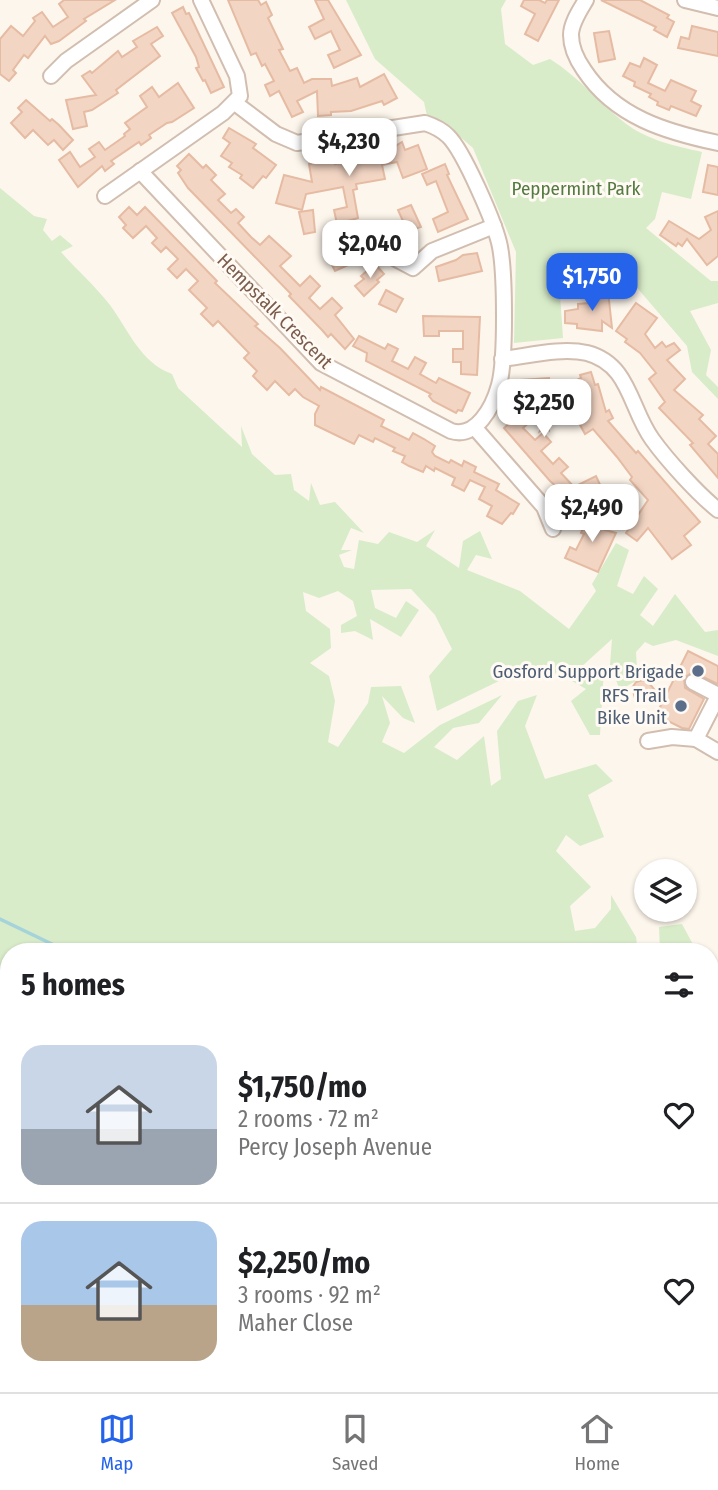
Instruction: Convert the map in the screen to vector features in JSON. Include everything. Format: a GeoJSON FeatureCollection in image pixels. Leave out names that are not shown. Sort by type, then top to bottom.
{"type":"FeatureCollection","features":[{"type":"Feature","properties":{"kind":"street"},"geometry":{"type":"LineString","coordinates":[[51,76],[66,61],[152,0]]}},
{"type":"Feature","properties":{"kind":"street"},"geometry":{"type":"LineString","coordinates":[[105,197],[235,103],[240,96],[237,76],[201,0]]}},
{"type":"Feature","properties":{"kind":"street"},"geometry":{"type":"LineString","coordinates":[[586,0],[571,33],[578,61],[593,84],[618,107],[651,125],[718,144]]}},
{"type":"Feature","properties":{"kind":"street"},"geometry":{"type":"LineString","coordinates":[[685,0],[718,8]]}},
{"type":"Feature","properties":{"kind":"street"},"geometry":{"type":"LineString","coordinates":[[235,103],[276,134],[297,143],[413,123],[436,127],[449,136],[459,149],[494,226],[500,245],[502,267],[502,359],[499,386],[475,428],[544,507],[552,529]]}},
{"type":"Feature","properties":{"kind":"street","name":"Hempstalk Crescent"},"geometry":{"type":"LineString","coordinates":[[140,171],[321,363],[451,431],[466,433],[475,428]]}},
{"type":"Feature","properties":{"kind":"street"},"geometry":{"type":"LineString","coordinates":[[376,229],[396,259],[413,268],[432,251],[494,226]]}},
{"type":"Feature","properties":{"kind":"street"},"geometry":{"type":"LineString","coordinates":[[502,359],[570,351],[586,353],[610,364],[627,385],[637,413],[653,440],[718,510]]}},
{"type":"Feature","properties":{"kind":"street"},"geometry":{"type":"LineString","coordinates":[[693,682],[718,695],[696,739]]}},
{"type":"Feature","properties":{"kind":"street"},"geometry":{"type":"LineString","coordinates":[[648,741],[672,737],[696,739],[718,752]]}},
{"type":"Feature","properties":{"kind":"green space","name":"Peppermint Park"},"geometry":{"type":"Polygon","coordinates":[[[346,0],[506,0],[501,9],[505,44],[533,65],[550,59],[625,123],[643,134],[702,152],[691,199],[662,192],[655,219],[646,228],[711,281],[718,281],[718,303],[690,311],[711,350],[706,375],[718,387],[718,399],[692,372],[687,346],[627,276],[588,275],[560,294],[563,338],[514,343],[516,252],[473,148],[443,122],[427,116],[424,102],[375,59],[346,0]]]}},
{"type":"Feature","properties":{"kind":"green space"},"geometry":{"type":"Polygon","coordinates":[[[0,188],[34,216],[47,219],[43,230],[52,241],[60,235],[73,246],[61,252],[110,305],[143,354],[161,369],[172,374],[178,388],[242,447],[241,426],[252,454],[275,475],[291,474],[294,490],[309,501],[311,483],[320,505],[335,502],[364,533],[351,528],[341,550],[352,550],[339,555],[344,567],[354,569],[359,540],[378,544],[389,532],[417,542],[435,530],[426,546],[459,568],[463,541],[480,531],[492,559],[476,555],[467,570],[520,591],[569,629],[596,591],[592,584],[616,543],[629,550],[617,586],[633,594],[644,576],[658,589],[640,615],[653,626],[675,594],[705,632],[718,630],[718,656],[676,640],[653,646],[645,642],[636,652],[637,670],[657,669],[620,690],[610,665],[612,639],[580,668],[578,677],[604,669],[600,735],[590,735],[571,701],[586,689],[565,677],[563,661],[552,679],[501,680],[437,711],[429,676],[452,649],[435,615],[411,589],[371,590],[375,608],[396,618],[406,601],[419,610],[401,637],[370,619],[373,640],[355,631],[341,633],[341,625],[357,616],[353,601],[338,591],[319,598],[303,592],[306,611],[330,629],[331,648],[310,663],[329,676],[335,701],[328,742],[338,747],[368,703],[371,687],[401,686],[415,723],[403,718],[382,696],[390,723],[382,742],[404,753],[440,725],[502,695],[479,723],[453,728],[434,747],[457,760],[484,736],[491,786],[501,779],[497,731],[518,701],[537,695],[525,726],[545,779],[596,764],[613,781],[588,795],[604,837],[580,846],[566,835],[556,851],[591,887],[570,906],[575,931],[595,928],[611,909],[611,895],[636,937],[637,943],[0,943],[0,188]]]}},
{"type":"Feature","properties":{"kind":"green space"},"geometry":{"type":"Polygon","coordinates":[[[682,924],[692,943],[660,943],[659,927],[682,924]]]}},
{"type":"Feature","properties":{"kind":"building"},"geometry":{"type":"Polygon","coordinates":[[[64,0],[115,0],[84,19],[86,21],[59,41],[51,44],[45,36],[28,58],[24,55],[9,81],[0,74],[0,39],[11,26],[23,36],[35,21],[33,18],[42,12],[53,27],[68,17],[59,4],[64,0]]]}},
{"type":"Feature","properties":{"kind":"building"},"geometry":{"type":"Polygon","coordinates":[[[228,0],[258,0],[261,5],[266,2],[272,15],[268,18],[283,49],[279,50],[290,71],[297,68],[304,83],[312,79],[331,79],[332,86],[357,78],[360,87],[384,74],[397,98],[384,105],[382,101],[351,111],[318,116],[317,91],[297,101],[303,112],[292,117],[279,91],[270,96],[265,85],[274,81],[256,53],[251,55],[228,0]]]}},
{"type":"Feature","properties":{"kind":"building"},"geometry":{"type":"Polygon","coordinates":[[[315,0],[328,0],[361,55],[334,68],[328,55],[340,50],[331,31],[315,39],[309,27],[324,19],[315,0]]]}},
{"type":"Feature","properties":{"kind":"building"},"geometry":{"type":"Polygon","coordinates":[[[524,0],[539,0],[545,3],[547,0],[559,0],[538,41],[525,34],[535,14],[521,6],[524,0]]]}},
{"type":"Feature","properties":{"kind":"building"},"geometry":{"type":"Polygon","coordinates":[[[601,0],[640,0],[669,15],[667,18],[674,22],[667,37],[654,30],[656,27],[601,0]]]}},
{"type":"Feature","properties":{"kind":"building"},"geometry":{"type":"Polygon","coordinates":[[[183,7],[186,14],[189,13],[224,87],[211,93],[196,68],[199,67],[196,57],[172,13],[183,7]]]}},
{"type":"Feature","properties":{"kind":"building"},"geometry":{"type":"Polygon","coordinates":[[[692,26],[718,32],[718,56],[678,48],[681,37],[689,39],[692,26]]]}},
{"type":"Feature","properties":{"kind":"building"},"geometry":{"type":"Polygon","coordinates":[[[157,27],[163,36],[151,44],[160,56],[116,90],[118,93],[92,110],[84,112],[87,126],[73,129],[66,100],[96,95],[82,76],[90,71],[92,73],[118,51],[122,57],[137,47],[133,41],[157,27]]]}},
{"type":"Feature","properties":{"kind":"building"},"geometry":{"type":"Polygon","coordinates":[[[609,31],[615,59],[599,62],[594,33],[609,31]]]}},
{"type":"Feature","properties":{"kind":"building"},"geometry":{"type":"Polygon","coordinates":[[[644,58],[657,65],[648,83],[665,91],[671,80],[696,91],[691,101],[701,106],[696,116],[671,106],[669,110],[657,105],[658,102],[649,97],[651,94],[634,86],[635,82],[623,76],[630,63],[640,67],[644,58]]]}},
{"type":"Feature","properties":{"kind":"building"},"geometry":{"type":"Polygon","coordinates":[[[178,83],[194,108],[149,135],[151,138],[141,145],[139,142],[111,161],[114,164],[105,171],[102,166],[78,187],[59,160],[70,152],[80,167],[95,157],[89,149],[99,142],[105,150],[125,136],[130,129],[125,123],[147,107],[140,96],[152,87],[159,97],[178,83]]]}},
{"type":"Feature","properties":{"kind":"building"},"geometry":{"type":"Polygon","coordinates":[[[26,100],[50,121],[52,119],[73,140],[63,150],[54,140],[48,145],[33,130],[25,138],[11,123],[22,112],[18,108],[26,100]]]}},
{"type":"Feature","properties":{"kind":"building"},"geometry":{"type":"Polygon","coordinates":[[[229,128],[256,144],[253,148],[276,165],[266,178],[263,176],[253,188],[240,178],[242,175],[229,167],[232,163],[221,156],[230,143],[223,138],[229,128]]]}},
{"type":"Feature","properties":{"kind":"building"},"geometry":{"type":"Polygon","coordinates":[[[402,142],[405,150],[418,145],[427,169],[403,178],[397,162],[382,165],[385,179],[356,184],[357,189],[353,190],[358,218],[337,224],[334,210],[347,207],[343,187],[306,194],[302,210],[276,203],[284,175],[312,182],[309,164],[335,160],[335,164],[367,158],[366,153],[392,148],[402,142]]]}},
{"type":"Feature","properties":{"kind":"building"},"geometry":{"type":"Polygon","coordinates":[[[189,154],[203,168],[206,165],[216,175],[211,180],[225,194],[218,200],[231,213],[236,209],[244,217],[238,223],[251,237],[260,245],[269,236],[291,256],[280,266],[300,286],[310,276],[320,286],[309,298],[320,309],[332,298],[342,308],[335,315],[354,339],[345,349],[331,334],[328,337],[289,296],[291,294],[188,188],[178,173],[181,170],[177,166],[189,154]]]}},
{"type":"Feature","properties":{"kind":"building"},"geometry":{"type":"Polygon","coordinates":[[[445,164],[449,174],[447,175],[468,219],[438,232],[433,219],[448,212],[436,181],[427,185],[422,174],[445,164]]]}},
{"type":"Feature","properties":{"kind":"building"},"geometry":{"type":"Polygon","coordinates":[[[708,165],[718,167],[718,195],[703,192],[708,165]]]}},
{"type":"Feature","properties":{"kind":"building"},"geometry":{"type":"Polygon","coordinates":[[[411,205],[421,227],[400,234],[395,224],[403,221],[398,210],[411,205]]]}},
{"type":"Feature","properties":{"kind":"building"},"geometry":{"type":"Polygon","coordinates":[[[129,207],[137,215],[145,207],[217,281],[215,283],[258,324],[255,326],[320,390],[321,387],[384,420],[381,426],[409,440],[413,433],[424,439],[435,446],[432,452],[435,456],[449,463],[451,460],[462,466],[464,461],[476,467],[474,472],[499,484],[496,490],[519,504],[513,514],[502,524],[487,516],[492,506],[479,499],[485,487],[470,480],[464,491],[452,485],[455,478],[435,468],[434,471],[426,466],[423,472],[402,462],[405,456],[375,438],[373,442],[359,435],[354,444],[315,425],[315,414],[319,406],[295,389],[289,395],[275,381],[267,390],[253,376],[257,371],[244,358],[249,353],[218,321],[213,326],[201,314],[207,308],[189,290],[198,281],[186,269],[177,278],[168,269],[178,259],[166,247],[161,252],[152,243],[157,238],[146,226],[133,238],[123,228],[126,225],[119,217],[129,207]]]}},
{"type":"Feature","properties":{"kind":"building"},"geometry":{"type":"Polygon","coordinates":[[[313,210],[315,232],[304,234],[299,212],[313,210]]]}},
{"type":"Feature","properties":{"kind":"building"},"geometry":{"type":"Polygon","coordinates":[[[718,211],[718,256],[707,265],[687,239],[682,246],[678,243],[676,246],[660,235],[669,221],[699,239],[711,230],[705,217],[718,211]]]}},
{"type":"Feature","properties":{"kind":"building"},"geometry":{"type":"Polygon","coordinates":[[[355,233],[366,257],[335,271],[329,259],[344,252],[339,240],[355,233]]]}},
{"type":"Feature","properties":{"kind":"building"},"geometry":{"type":"Polygon","coordinates":[[[477,253],[482,271],[439,281],[436,267],[463,255],[477,253]]]}},
{"type":"Feature","properties":{"kind":"building"},"geometry":{"type":"Polygon","coordinates":[[[375,264],[384,274],[364,296],[355,286],[364,279],[361,276],[375,264]]]}},
{"type":"Feature","properties":{"kind":"building"},"geometry":{"type":"Polygon","coordinates":[[[386,290],[403,299],[396,312],[379,304],[386,290]]]}},
{"type":"Feature","properties":{"kind":"building"},"geometry":{"type":"Polygon","coordinates":[[[608,291],[612,328],[602,321],[602,331],[577,328],[577,324],[565,323],[565,311],[578,309],[578,304],[589,303],[589,292],[608,291]]]}},
{"type":"Feature","properties":{"kind":"building"},"geometry":{"type":"Polygon","coordinates":[[[636,303],[657,318],[645,334],[655,348],[662,342],[666,347],[674,343],[680,350],[667,360],[685,379],[674,390],[703,415],[699,419],[716,436],[708,444],[718,454],[718,478],[690,445],[693,443],[659,408],[665,402],[649,379],[656,373],[640,353],[625,342],[627,339],[616,331],[636,303]]]}},
{"type":"Feature","properties":{"kind":"building"},"geometry":{"type":"Polygon","coordinates":[[[423,316],[480,317],[477,375],[461,374],[461,362],[453,362],[453,349],[463,349],[463,331],[439,331],[439,336],[424,336],[423,316]]]}},
{"type":"Feature","properties":{"kind":"building"},"geometry":{"type":"Polygon","coordinates":[[[359,336],[385,349],[388,344],[398,349],[392,361],[408,369],[415,357],[426,363],[420,374],[436,383],[439,378],[470,393],[462,411],[458,410],[456,413],[433,401],[429,396],[431,394],[366,361],[367,353],[353,346],[359,336]]]}},
{"type":"Feature","properties":{"kind":"building"},"geometry":{"type":"Polygon","coordinates":[[[591,372],[595,385],[598,384],[606,412],[609,410],[613,418],[608,421],[700,522],[684,536],[691,545],[672,559],[648,528],[637,541],[626,533],[648,500],[593,429],[585,434],[573,412],[565,386],[581,378],[580,375],[591,372]]]}},
{"type":"Feature","properties":{"kind":"building"},"geometry":{"type":"Polygon","coordinates":[[[549,378],[549,414],[553,408],[559,415],[549,425],[549,430],[546,427],[540,431],[543,424],[536,416],[523,428],[535,440],[543,433],[551,442],[541,451],[553,464],[559,458],[568,467],[561,473],[574,487],[596,476],[602,489],[583,496],[587,505],[576,510],[561,485],[558,488],[550,481],[504,428],[532,403],[512,403],[512,391],[519,391],[520,380],[549,378]]]}},
{"type":"Feature","properties":{"kind":"building"},"geometry":{"type":"Polygon","coordinates":[[[584,513],[595,517],[594,521],[607,525],[605,530],[616,533],[598,572],[565,558],[570,547],[576,550],[584,534],[581,533],[584,525],[580,524],[584,513]]]}},
{"type":"Feature","properties":{"kind":"building","name":"RFS Trail Bike Unit"},"geometry":{"type":"Polygon","coordinates":[[[688,651],[718,666],[718,684],[693,672],[684,678],[685,688],[704,699],[689,729],[656,715],[688,651]]]}},
{"type":"Feature","properties":{"kind":"building"},"geometry":{"type":"Polygon","coordinates":[[[643,680],[659,695],[644,701],[635,698],[632,688],[636,682],[643,680]]]}},
{"type":"Feature","properties":{"kind":"waterway"},"geometry":{"type":"LineString","coordinates":[[0,919],[50,943]]}},
{"type":"Feature","properties":{"kind":"place","name":"Gosford Support Brigade"},"geometry":{"type":"Point","coordinates":[698,671]}},
{"type":"Feature","properties":{"kind":"place","name":"RFS Trail Bike Unit"},"geometry":{"type":"Point","coordinates":[681,706]}}]}
